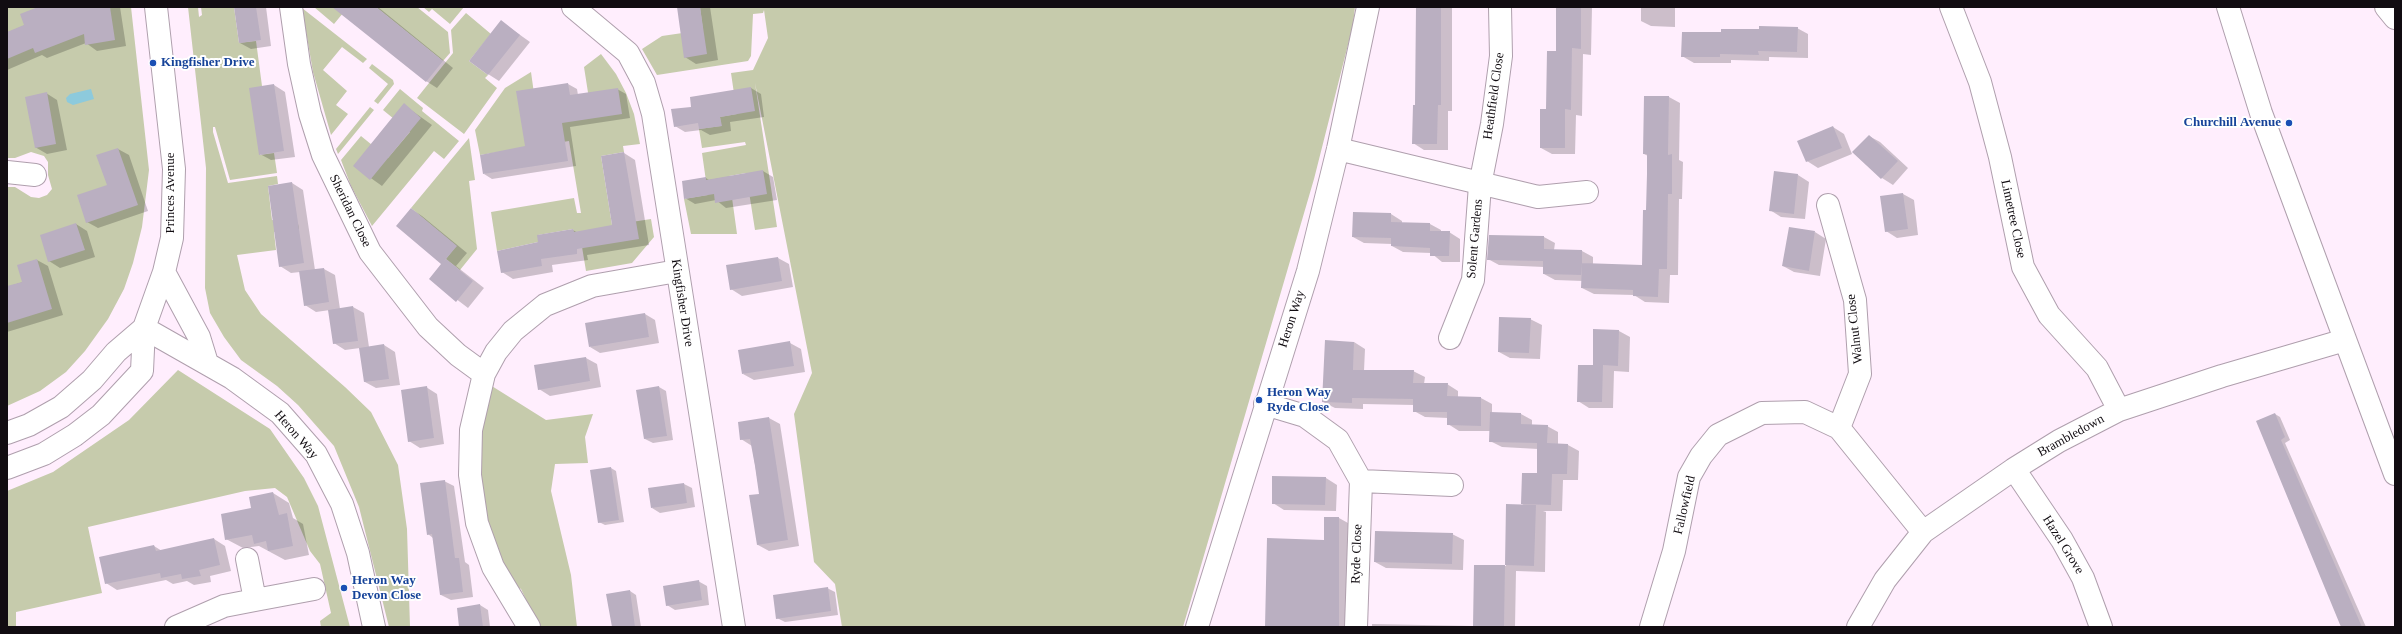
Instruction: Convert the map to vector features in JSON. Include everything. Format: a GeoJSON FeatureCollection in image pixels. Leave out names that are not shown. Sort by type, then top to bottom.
{"type":"FeatureCollection","features":[{"type":"Feature","properties":{"kind":"street","name":"Princes Avenue"},"geometry":{"type":"LineString","coordinates":[[7,468],[44,454],[75,435],[100,415],[142,371],[144,328],[164,272],[172,238],[174,169],[156,7]]}},
{"type":"Feature","properties":{"kind":"street","name":"Sheridan Close"},"geometry":{"type":"LineString","coordinates":[[291,7],[299,64],[310,114],[321,148],[339,190],[370,252],[428,327],[458,355],[484,374]]}},
{"type":"Feature","properties":{"kind":"street","name":"Kingfisher Drive"},"geometry":{"type":"LineString","coordinates":[[573,7],[628,54],[644,83],[653,114],[663,168],[677,271],[734,627]]}},
{"type":"Feature","properties":{"kind":"street","name":"Heron Way"},"geometry":{"type":"LineString","coordinates":[[1197,627],[1265,404],[1308,271],[1338,149],[1368,7]]}},
{"type":"Feature","properties":{"kind":"street","name":"Heathfield Close"},"geometry":{"type":"LineString","coordinates":[[1480,185],[1492,124],[1501,56],[1500,7]]}},
{"type":"Feature","properties":{"kind":"street","name":"Limetree Close"},"geometry":{"type":"LineString","coordinates":[[1951,7],[1980,82],[1994,134],[2023,267],[2049,315],[2097,368],[2119,410]]}},
{"type":"Feature","properties":{"kind":"street"},"geometry":{"type":"LineString","coordinates":[[2228,7],[2261,114],[2395,474]]}},
{"type":"Feature","properties":{"kind":"street"},"geometry":{"type":"LineString","coordinates":[[2386,7],[2395,18]]}},
{"type":"Feature","properties":{"kind":"street"},"geometry":{"type":"LineString","coordinates":[[1338,149],[1480,185],[1538,197],[1587,192]]}},
{"type":"Feature","properties":{"kind":"street"},"geometry":{"type":"LineString","coordinates":[[7,172],[36,175]]}},
{"type":"Feature","properties":{"kind":"street","name":"Solent Gardens"},"geometry":{"type":"LineString","coordinates":[[1450,338],[1473,280],[1480,185]]}},
{"type":"Feature","properties":{"kind":"street","name":"Walnut Close"},"geometry":{"type":"LineString","coordinates":[[1828,205],[1855,300],[1860,374],[1839,428]]}},
{"type":"Feature","properties":{"kind":"street"},"geometry":{"type":"LineString","coordinates":[[529,627],[493,567],[477,523],[470,475],[471,430],[484,374],[496,352],[513,331],[546,305],[592,286],[677,271]]}},
{"type":"Feature","properties":{"kind":"street"},"geometry":{"type":"LineString","coordinates":[[164,272],[198,337],[207,363]]}},
{"type":"Feature","properties":{"kind":"street","name":"Princes Avenue"},"geometry":{"type":"LineString","coordinates":[[7,433],[29,424],[61,407],[92,380],[116,352],[144,328]]}},
{"type":"Feature","properties":{"kind":"street","name":"Heron Way"},"geometry":{"type":"LineString","coordinates":[[144,328],[232,378],[280,413],[316,454],[342,504],[358,553],[374,627]]}},
{"type":"Feature","properties":{"kind":"street","name":"Brambledown"},"geometry":{"type":"LineString","coordinates":[[1858,627],[1884,580],[1923,532],[2014,469],[2059,441],[2119,410],[2222,376],[2345,340]]}},
{"type":"Feature","properties":{"kind":"street"},"geometry":{"type":"LineString","coordinates":[[1265,404],[1305,416],[1338,440],[1361,481],[1452,485]]}},
{"type":"Feature","properties":{"kind":"street","name":"Fallowfield"},"geometry":{"type":"LineString","coordinates":[[1651,627],[1674,551],[1689,477],[1701,456],[1718,435],[1762,413],[1784,411],[1805,412],[1839,428],[1923,532]]}},
{"type":"Feature","properties":{"kind":"street","name":"Hazel Grove"},"geometry":{"type":"LineString","coordinates":[[2014,469],[2062,540],[2083,578],[2101,627]]}},
{"type":"Feature","properties":{"kind":"street","name":"Ryde Close"},"geometry":{"type":"LineString","coordinates":[[1356,627],[1361,481]]}},
{"type":"Feature","properties":{"kind":"street"},"geometry":{"type":"LineString","coordinates":[[247,559],[255,600]]}},
{"type":"Feature","properties":{"kind":"street"},"geometry":{"type":"LineString","coordinates":[[176,627],[224,606],[314,589]]}},
{"type":"Feature","properties":{"kind":"green space"},"geometry":{"type":"Polygon","coordinates":[[[7,7],[131,7],[149,170],[142,227],[133,263],[124,289],[108,319],[85,351],[66,372],[40,391],[7,406],[7,187],[15,187],[31,197],[39,198],[47,195],[52,189],[48,175],[48,162],[44,156],[31,152],[15,158],[7,158],[7,7]]]}},
{"type":"Feature","properties":{"kind":"green space"},"geometry":{"type":"Polygon","coordinates":[[[188,7],[198,7],[199,17],[202,15],[201,7],[234,7],[239,43],[256,41],[262,86],[260,155],[274,153],[277,173],[230,180],[215,127],[213,127],[213,132],[228,183],[277,176],[278,184],[268,186],[272,220],[298,224],[299,229],[274,232],[276,250],[237,255],[245,290],[261,314],[345,387],[371,412],[398,465],[407,529],[410,627],[389,627],[359,507],[334,446],[298,405],[277,386],[241,360],[224,337],[210,313],[205,288],[206,168],[188,7]]]}},
{"type":"Feature","properties":{"kind":"green space"},"geometry":{"type":"Polygon","coordinates":[[[314,7],[348,7],[334,24],[314,7]]]}},
{"type":"Feature","properties":{"kind":"green space"},"geometry":{"type":"Polygon","coordinates":[[[376,7],[417,7],[448,32],[450,53],[443,61],[376,7]]]}},
{"type":"Feature","properties":{"kind":"green space"},"geometry":{"type":"Polygon","coordinates":[[[423,7],[464,7],[450,24],[432,9],[429,12],[423,7]]]}},
{"type":"Feature","properties":{"kind":"green space"},"geometry":{"type":"Polygon","coordinates":[[[700,7],[1355,7],[1353,25],[1314,179],[1183,627],[842,627],[835,584],[814,562],[794,414],[812,373],[755,83],[777,227],[755,230],[746,173],[729,176],[737,234],[691,234],[684,199],[708,195],[702,153],[746,145],[745,142],[702,148],[699,129],[721,126],[720,117],[737,114],[731,73],[753,70],[768,38],[764,10],[763,13],[753,14],[751,56],[748,61],[657,75],[642,49],[662,36],[703,30],[700,7]]]}},
{"type":"Feature","properties":{"kind":"green space"},"geometry":{"type":"Polygon","coordinates":[[[302,8],[367,59],[363,63],[342,47],[323,70],[347,91],[336,105],[348,114],[331,135],[313,72],[302,8]]]}},
{"type":"Feature","properties":{"kind":"green space"},"geometry":{"type":"Polygon","coordinates":[[[466,13],[491,34],[469,61],[488,75],[485,78],[497,88],[464,134],[417,98],[453,53],[451,30],[466,13]]]}},
{"type":"Feature","properties":{"kind":"green space"},"geometry":{"type":"Polygon","coordinates":[[[601,54],[616,74],[626,93],[634,114],[640,144],[623,146],[624,152],[601,156],[612,225],[651,219],[654,237],[632,263],[586,271],[581,241],[575,242],[573,229],[538,235],[538,242],[497,251],[491,212],[574,198],[577,213],[581,213],[569,141],[480,155],[475,130],[505,88],[531,72],[537,115],[592,118],[584,67],[601,54]]]}},
{"type":"Feature","properties":{"kind":"green space"},"geometry":{"type":"Polygon","coordinates":[[[372,64],[393,80],[394,84],[378,104],[374,101],[388,84],[369,68],[372,64]]]}},
{"type":"Feature","properties":{"kind":"green space"},"geometry":{"type":"Polygon","coordinates":[[[400,89],[423,108],[422,111],[459,141],[444,159],[434,151],[372,226],[351,186],[341,160],[361,136],[388,158],[410,132],[383,110],[400,89]]]}},
{"type":"Feature","properties":{"kind":"green space"},"geometry":{"type":"Polygon","coordinates":[[[370,107],[374,110],[338,154],[336,149],[370,107]]]}},
{"type":"Feature","properties":{"kind":"green space"},"geometry":{"type":"Polygon","coordinates":[[[469,138],[475,180],[469,181],[477,249],[460,270],[446,259],[456,246],[411,208],[469,138]]]}},
{"type":"Feature","properties":{"kind":"green space"},"geometry":{"type":"Polygon","coordinates":[[[178,370],[270,429],[304,478],[318,506],[350,627],[321,627],[320,621],[331,613],[320,564],[310,551],[287,497],[275,488],[245,491],[88,527],[102,593],[16,612],[16,627],[7,627],[7,491],[53,472],[129,420],[178,370]]]}},
{"type":"Feature","properties":{"kind":"green space"},"geometry":{"type":"Polygon","coordinates":[[[487,383],[546,420],[593,414],[585,437],[588,463],[555,464],[551,491],[571,575],[577,627],[539,627],[521,589],[515,586],[486,526],[477,443],[487,383]]]}},
{"type":"Feature","properties":{"kind":"water"},"geometry":{"type":"Polygon","coordinates":[[[91,89],[94,99],[73,105],[67,102],[66,98],[70,94],[91,89]]]}},
{"type":"Feature","properties":{"kind":"building"},"geometry":{"type":"Polygon","coordinates":[[[38,7],[110,7],[115,40],[85,45],[84,34],[35,53],[33,48],[7,59],[7,32],[24,25],[20,14],[38,7]]]}},
{"type":"Feature","properties":{"kind":"building"},"geometry":{"type":"Polygon","coordinates":[[[234,7],[256,7],[261,40],[239,43],[234,7]]]}},
{"type":"Feature","properties":{"kind":"building"},"geometry":{"type":"Polygon","coordinates":[[[332,7],[376,7],[443,61],[426,82],[332,7]]]}},
{"type":"Feature","properties":{"kind":"building"},"geometry":{"type":"Polygon","coordinates":[[[677,7],[700,7],[707,54],[684,58],[677,7]]]}},
{"type":"Feature","properties":{"kind":"building"},"geometry":{"type":"Polygon","coordinates":[[[1416,7],[1441,7],[1441,105],[1438,105],[1437,144],[1412,144],[1413,105],[1415,105],[1416,7]]]}},
{"type":"Feature","properties":{"kind":"building"},"geometry":{"type":"Polygon","coordinates":[[[1556,7],[1581,7],[1581,49],[1572,48],[1571,110],[1565,109],[1565,148],[1540,148],[1540,109],[1546,109],[1547,51],[1556,51],[1556,7]]]}},
{"type":"Feature","properties":{"kind":"building"},"geometry":{"type":"Polygon","coordinates":[[[501,20],[520,35],[488,75],[469,61],[501,20]]]}},
{"type":"Feature","properties":{"kind":"building"},"geometry":{"type":"Polygon","coordinates":[[[1759,26],[1798,27],[1797,52],[1758,51],[1759,55],[1720,54],[1720,57],[1681,57],[1682,32],[1721,32],[1721,29],[1759,29],[1759,26]]]}},
{"type":"Feature","properties":{"kind":"building"},"geometry":{"type":"Polygon","coordinates":[[[568,83],[570,95],[618,88],[622,114],[562,123],[568,161],[483,174],[480,155],[525,146],[516,91],[568,83]]]}},
{"type":"Feature","properties":{"kind":"building"},"geometry":{"type":"Polygon","coordinates":[[[274,84],[284,151],[259,155],[249,88],[274,84]]]}},
{"type":"Feature","properties":{"kind":"building"},"geometry":{"type":"Polygon","coordinates":[[[751,87],[755,111],[720,117],[722,126],[699,129],[698,123],[674,127],[671,109],[691,107],[690,97],[751,87]]]}},
{"type":"Feature","properties":{"kind":"building"},"geometry":{"type":"Polygon","coordinates":[[[47,92],[56,144],[35,148],[25,97],[47,92]]]}},
{"type":"Feature","properties":{"kind":"building"},"geometry":{"type":"Polygon","coordinates":[[[1644,96],[1669,96],[1668,155],[1672,154],[1672,194],[1668,194],[1667,269],[1659,269],[1658,297],[1633,296],[1633,290],[1581,288],[1582,263],[1642,265],[1643,210],[1646,210],[1647,174],[1647,154],[1643,154],[1644,96]]]}},
{"type":"Feature","properties":{"kind":"building"},"geometry":{"type":"Polygon","coordinates":[[[404,103],[421,118],[370,180],[353,166],[404,103]]]}},
{"type":"Feature","properties":{"kind":"building"},"geometry":{"type":"Polygon","coordinates":[[[1833,126],[1842,148],[1806,162],[1797,141],[1833,126]]]}},
{"type":"Feature","properties":{"kind":"building"},"geometry":{"type":"Polygon","coordinates":[[[1869,135],[1898,161],[1881,179],[1852,152],[1869,135]]]}},
{"type":"Feature","properties":{"kind":"building"},"geometry":{"type":"Polygon","coordinates":[[[118,148],[138,205],[86,223],[77,195],[107,185],[96,155],[118,148]]]}},
{"type":"Feature","properties":{"kind":"building"},"geometry":{"type":"Polygon","coordinates":[[[624,152],[639,239],[577,249],[577,254],[541,259],[542,266],[501,273],[497,251],[538,242],[537,235],[573,229],[574,232],[612,225],[601,156],[624,152]]]}},
{"type":"Feature","properties":{"kind":"building"},"geometry":{"type":"Polygon","coordinates":[[[763,170],[767,194],[715,203],[714,194],[684,199],[682,181],[706,177],[706,180],[763,170]]]}},
{"type":"Feature","properties":{"kind":"building"},"geometry":{"type":"Polygon","coordinates":[[[1774,171],[1798,174],[1794,214],[1769,211],[1774,171]]]}},
{"type":"Feature","properties":{"kind":"building"},"geometry":{"type":"Polygon","coordinates":[[[292,182],[304,263],[279,267],[268,186],[292,182]]]}},
{"type":"Feature","properties":{"kind":"building"},"geometry":{"type":"Polygon","coordinates":[[[1903,193],[1908,229],[1885,232],[1880,196],[1903,193]]]}},
{"type":"Feature","properties":{"kind":"building"},"geometry":{"type":"Polygon","coordinates":[[[411,208],[457,246],[444,261],[446,259],[473,281],[456,302],[429,279],[441,264],[396,226],[411,208]]]}},
{"type":"Feature","properties":{"kind":"building"},"geometry":{"type":"Polygon","coordinates":[[[1353,212],[1391,213],[1391,222],[1430,223],[1430,231],[1450,231],[1449,256],[1430,256],[1430,248],[1391,246],[1391,238],[1352,237],[1353,212]]]}},
{"type":"Feature","properties":{"kind":"building"},"geometry":{"type":"Polygon","coordinates":[[[76,223],[85,250],[48,262],[40,235],[76,223]]]}},
{"type":"Feature","properties":{"kind":"building"},"geometry":{"type":"Polygon","coordinates":[[[1789,227],[1815,231],[1809,271],[1782,266],[1789,227]]]}},
{"type":"Feature","properties":{"kind":"building"},"geometry":{"type":"Polygon","coordinates":[[[1489,235],[1544,236],[1544,249],[1582,250],[1582,275],[1543,274],[1543,261],[1487,260],[1489,235]]]}},
{"type":"Feature","properties":{"kind":"building"},"geometry":{"type":"Polygon","coordinates":[[[778,257],[782,281],[730,290],[726,265],[778,257]]]}},
{"type":"Feature","properties":{"kind":"building"},"geometry":{"type":"Polygon","coordinates":[[[37,259],[52,309],[7,323],[7,286],[22,282],[17,265],[37,259]]]}},
{"type":"Feature","properties":{"kind":"building"},"geometry":{"type":"Polygon","coordinates":[[[324,268],[329,302],[304,306],[299,271],[324,268]]]}},
{"type":"Feature","properties":{"kind":"building"},"geometry":{"type":"Polygon","coordinates":[[[353,306],[358,341],[333,344],[328,310],[353,306]]]}},
{"type":"Feature","properties":{"kind":"building"},"geometry":{"type":"Polygon","coordinates":[[[645,313],[649,337],[589,347],[585,323],[645,313]]]}},
{"type":"Feature","properties":{"kind":"building"},"geometry":{"type":"Polygon","coordinates":[[[1499,317],[1531,318],[1529,353],[1498,352],[1499,317]]]}},
{"type":"Feature","properties":{"kind":"building"},"geometry":{"type":"Polygon","coordinates":[[[1593,329],[1619,330],[1618,366],[1603,365],[1602,402],[1577,402],[1578,365],[1593,365],[1593,329]]]}},
{"type":"Feature","properties":{"kind":"building"},"geometry":{"type":"Polygon","coordinates":[[[1325,340],[1354,342],[1353,370],[1414,370],[1413,383],[1448,383],[1447,396],[1481,397],[1481,426],[1447,425],[1447,412],[1413,412],[1413,399],[1352,398],[1352,403],[1322,402],[1325,340]]]}},
{"type":"Feature","properties":{"kind":"building"},"geometry":{"type":"Polygon","coordinates":[[[790,341],[794,366],[742,374],[738,350],[790,341]]]}},
{"type":"Feature","properties":{"kind":"building"},"geometry":{"type":"Polygon","coordinates":[[[384,344],[389,379],[364,382],[359,348],[384,344]]]}},
{"type":"Feature","properties":{"kind":"building"},"geometry":{"type":"Polygon","coordinates":[[[586,357],[590,381],[538,390],[534,365],[586,357]]]}},
{"type":"Feature","properties":{"kind":"building"},"geometry":{"type":"Polygon","coordinates":[[[427,386],[434,438],[408,442],[401,390],[427,386]]]}},
{"type":"Feature","properties":{"kind":"building"},"geometry":{"type":"Polygon","coordinates":[[[659,386],[667,436],[644,439],[636,390],[659,386]]]}},
{"type":"Feature","properties":{"kind":"building"},"geometry":{"type":"Polygon","coordinates":[[[1490,412],[1521,413],[1521,424],[1548,425],[1547,443],[1568,444],[1567,474],[1552,474],[1551,505],[1521,504],[1522,473],[1537,473],[1537,443],[1489,442],[1490,412]]]}},
{"type":"Feature","properties":{"kind":"building"},"geometry":{"type":"Polygon","coordinates":[[[2275,413],[2285,437],[2281,440],[2362,627],[2341,627],[2256,421],[2275,413]]]}},
{"type":"Feature","properties":{"kind":"building"},"geometry":{"type":"Polygon","coordinates":[[[769,417],[788,540],[757,545],[749,495],[759,494],[755,466],[750,439],[740,440],[738,422],[769,417]]]}},
{"type":"Feature","properties":{"kind":"building"},"geometry":{"type":"Polygon","coordinates":[[[611,467],[619,520],[598,523],[590,470],[611,467]]]}},
{"type":"Feature","properties":{"kind":"building"},"geometry":{"type":"Polygon","coordinates":[[[1272,476],[1326,477],[1325,505],[1272,504],[1272,476]]]}},
{"type":"Feature","properties":{"kind":"building"},"geometry":{"type":"Polygon","coordinates":[[[445,480],[455,558],[459,558],[463,592],[440,595],[432,534],[427,535],[420,483],[445,480]]]}},
{"type":"Feature","properties":{"kind":"building"},"geometry":{"type":"Polygon","coordinates":[[[684,483],[687,503],[651,508],[648,488],[684,483]]]}},
{"type":"Feature","properties":{"kind":"building"},"geometry":{"type":"Polygon","coordinates":[[[273,492],[279,515],[287,513],[293,546],[268,551],[266,541],[254,544],[252,535],[225,540],[221,514],[251,508],[249,497],[273,492]]]}},
{"type":"Feature","properties":{"kind":"building"},"geometry":{"type":"Polygon","coordinates":[[[1506,504],[1536,505],[1534,566],[1505,565],[1506,504]]]}},
{"type":"Feature","properties":{"kind":"building"},"geometry":{"type":"Polygon","coordinates":[[[1324,517],[1339,517],[1339,627],[1265,627],[1267,538],[1324,540],[1324,517]]]}},
{"type":"Feature","properties":{"kind":"building"},"geometry":{"type":"Polygon","coordinates":[[[1375,531],[1453,533],[1452,564],[1374,562],[1375,531]]]}},
{"type":"Feature","properties":{"kind":"building"},"geometry":{"type":"Polygon","coordinates":[[[214,538],[220,565],[199,570],[201,576],[182,579],[181,574],[161,578],[160,573],[105,584],[99,557],[154,545],[156,551],[214,538]]]}},
{"type":"Feature","properties":{"kind":"building"},"geometry":{"type":"Polygon","coordinates":[[[1474,565],[1505,565],[1504,627],[1473,627],[1474,565]]]}},
{"type":"Feature","properties":{"kind":"building"},"geometry":{"type":"Polygon","coordinates":[[[699,580],[702,600],[666,606],[663,586],[699,580]]]}},
{"type":"Feature","properties":{"kind":"building"},"geometry":{"type":"Polygon","coordinates":[[[828,587],[831,611],[776,619],[773,595],[828,587]]]}},
{"type":"Feature","properties":{"kind":"building"},"geometry":{"type":"Polygon","coordinates":[[[630,590],[635,627],[612,627],[606,594],[630,590]]]}},
{"type":"Feature","properties":{"kind":"building"},"geometry":{"type":"Polygon","coordinates":[[[480,604],[483,627],[459,627],[457,608],[480,604]]]}},
{"type":"Feature","properties":{"kind":"place","name":"Kingfisher Drive"},"geometry":{"type":"Point","coordinates":[153,63]}},
{"type":"Feature","properties":{"kind":"place","name":"Churchill Avenue"},"geometry":{"type":"Point","coordinates":[2289,123]}},
{"type":"Feature","properties":{"kind":"place","name":"Heron Way Ryde Close"},"geometry":{"type":"Point","coordinates":[1259,400]}},
{"type":"Feature","properties":{"kind":"place","name":"Heron Way Devon Close"},"geometry":{"type":"Point","coordinates":[344,588]}}]}
